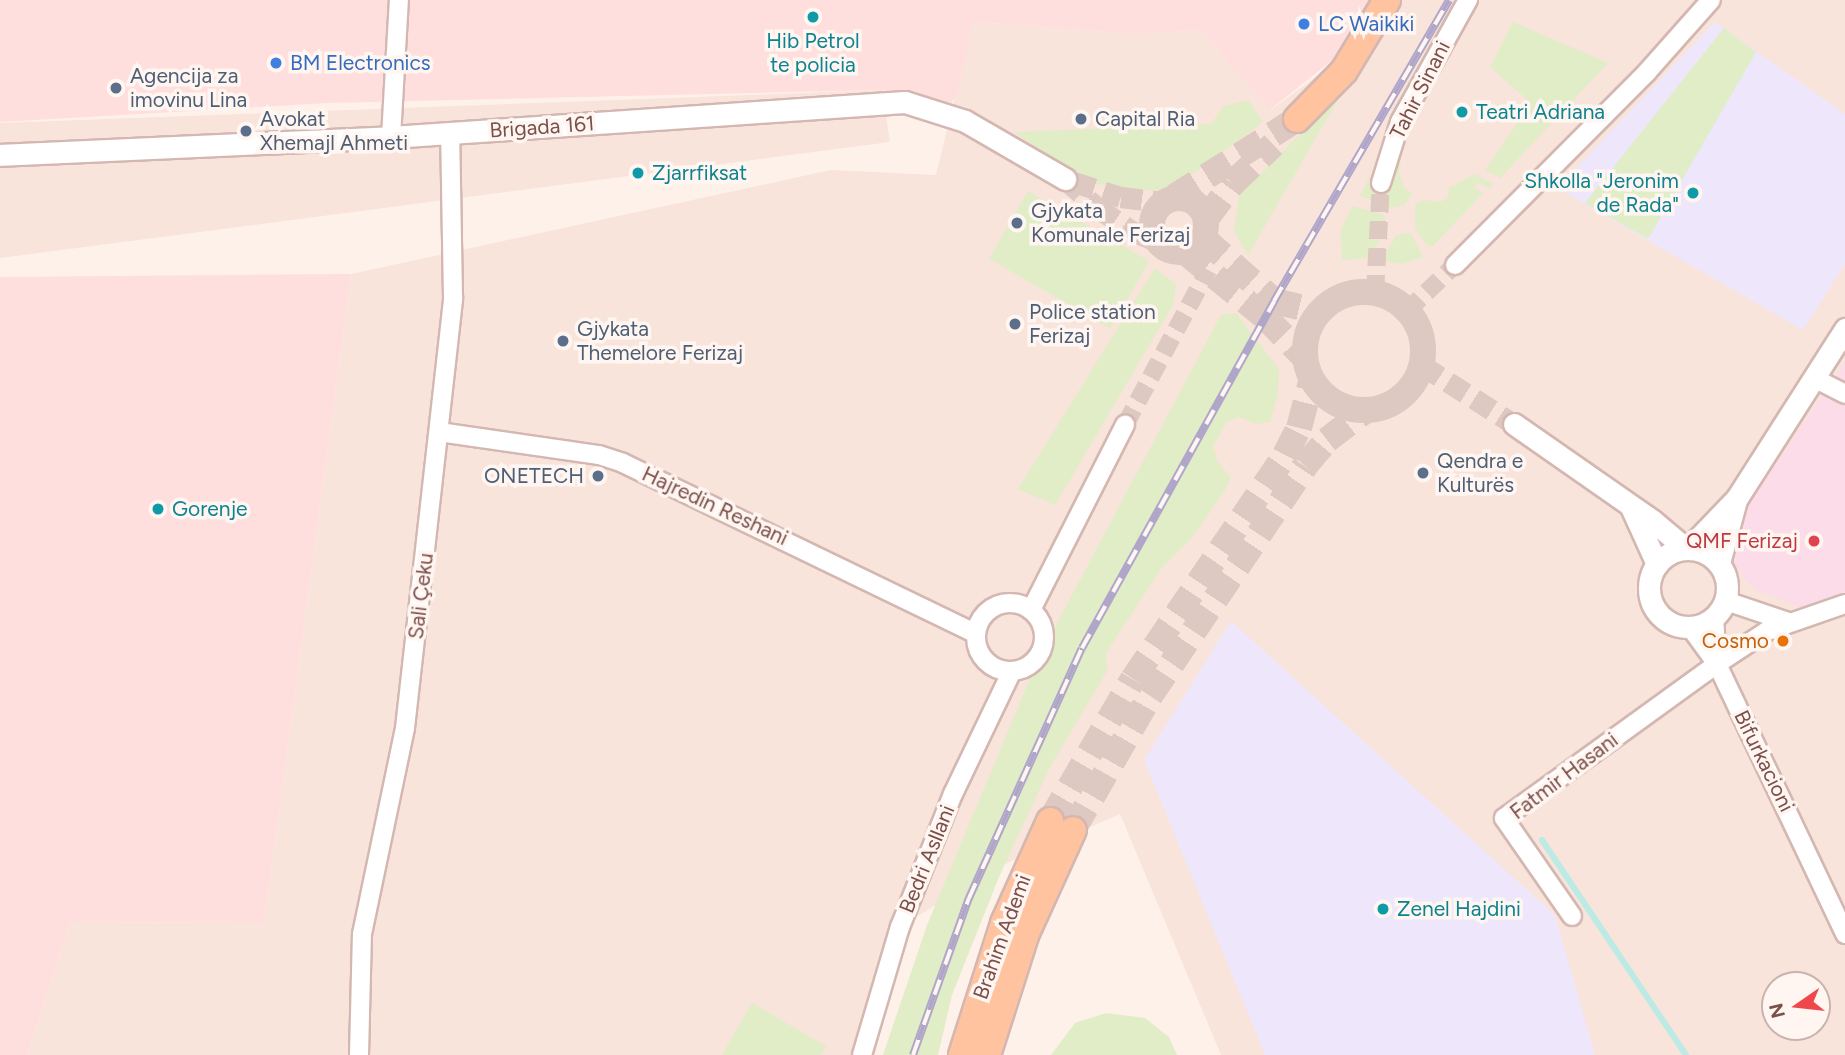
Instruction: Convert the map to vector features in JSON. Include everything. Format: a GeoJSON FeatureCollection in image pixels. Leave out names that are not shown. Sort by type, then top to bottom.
{"type":"FeatureCollection","features":[{"type":"Feature","properties":{"kind":"main road"},"geometry":{"type":"LineString","coordinates":[[1297,120],[1344,71],[1387,0]]}},
{"type":"Feature","properties":{"kind":"main road","name":"Brahim Ademi"},"geometry":{"type":"LineString","coordinates":[[962,1055],[1004,923],[1062,825],[987,1055]]}},
{"type":"Feature","properties":{"kind":"street"},"geometry":{"type":"LineString","coordinates":[[391,137],[399,0]]}},
{"type":"Feature","properties":{"kind":"street","name":"Tahir Sinani"},"geometry":{"type":"LineString","coordinates":[[1381,183],[1400,122],[1468,0]]}},
{"type":"Feature","properties":{"kind":"street"},"geometry":{"type":"LineString","coordinates":[[1455,265],[1647,72],[1711,0]]}},
{"type":"Feature","properties":{"kind":"street","name":"Brigada 161"},"geometry":{"type":"LineString","coordinates":[[0,155],[391,137],[905,102],[965,121],[1065,179]]}},
{"type":"Feature","properties":{"kind":"street","name":"Sali Çeku"},"geometry":{"type":"LineString","coordinates":[[359,1055],[362,934],[405,728],[453,298],[450,133]]}},
{"type":"Feature","properties":{"kind":"street"},"geometry":{"type":"LineString","coordinates":[[1717,664],[1690,627],[1665,620],[1654,606],[1650,580],[1657,564],[1687,548],[1737,498],[1845,329]]}},
{"type":"Feature","properties":{"kind":"street"},"geometry":{"type":"LineString","coordinates":[[1814,378],[1845,394]]}},
{"type":"Feature","properties":{"kind":"street"},"geometry":{"type":"LineString","coordinates":[[1514,424],[1687,548],[1705,552],[1719,563],[1726,577],[1720,609],[1717,664]]}},
{"type":"Feature","properties":{"kind":"street"},"geometry":{"type":"LineString","coordinates":[[1031,610],[1125,425]]}},
{"type":"Feature","properties":{"kind":"street","name":"Hajredin Reshani"},"geometry":{"type":"LineString","coordinates":[[439,432],[599,455],[624,463],[975,633]]}},
{"type":"Feature","properties":{"kind":"street"},"geometry":{"type":"LineString","coordinates":[[1719,563],[1737,498]]}},
{"type":"Feature","properties":{"kind":"street"},"geometry":{"type":"LineString","coordinates":[[1631,507],[1657,564]]}},
{"type":"Feature","properties":{"kind":"street"},"geometry":{"type":"LineString","coordinates":[[1008,603],[1031,610],[1044,630],[1044,641],[1034,662],[1012,671],[1001,670],[982,657],[975,633],[986,612],[1008,603]]}},
{"type":"Feature","properties":{"kind":"street"},"geometry":{"type":"LineString","coordinates":[[1717,664],[1788,622],[1845,604]]}},
{"type":"Feature","properties":{"kind":"street"},"geometry":{"type":"LineString","coordinates":[[1690,627],[1720,609],[1788,622]]}},
{"type":"Feature","properties":{"kind":"street","name":"Fatmir Hasani"},"geometry":{"type":"LineString","coordinates":[[1572,916],[1504,818],[1717,664]]}},
{"type":"Feature","properties":{"kind":"street","name":"Bifurkacioni"},"geometry":{"type":"LineString","coordinates":[[1717,664],[1845,934]]}},
{"type":"Feature","properties":{"kind":"street","name":"Bedri Asllani"},"geometry":{"type":"LineString","coordinates":[[862,1055],[900,927],[953,794],[1012,671]]}},
{"type":"Feature","properties":{"kind":"shaded area"},"geometry":{"type":"Polygon","coordinates":[[[0,0],[1371,0],[1346,49],[1270,110],[1201,30],[1137,34],[973,22],[957,95],[951,103],[882,90],[328,103],[0,122],[0,0]]]}},
{"type":"Feature","properties":{"kind":"shaded area"},"geometry":{"type":"Polygon","coordinates":[[[1377,0],[1845,0],[1845,1055],[1221,1055],[1120,814],[996,868],[900,927],[862,1055],[27,1055],[70,922],[264,923],[351,274],[831,170],[936,175],[973,22],[1137,34],[1201,30],[1271,110],[1337,61],[1377,0]]]}},
{"type":"Feature","properties":{"kind":"shaded area"},"geometry":{"type":"Polygon","coordinates":[[[1715,22],[1845,114],[1845,264],[1803,330],[1557,188],[1715,22]]]}},
{"type":"Feature","properties":{"kind":"shaded area"},"geometry":{"type":"Polygon","coordinates":[[[882,90],[890,142],[0,258],[0,123],[882,90]]]}},
{"type":"Feature","properties":{"kind":"shaded area"},"geometry":{"type":"Polygon","coordinates":[[[351,274],[264,923],[70,922],[27,1055],[0,1055],[0,277],[351,274]]]}},
{"type":"Feature","properties":{"kind":"shaded area"},"geometry":{"type":"Polygon","coordinates":[[[1845,362],[1845,609],[1821,615],[1754,589],[1719,549],[1845,362]]]}},
{"type":"Feature","properties":{"kind":"shaded area"},"geometry":{"type":"Polygon","coordinates":[[[1231,621],[1555,915],[1595,1055],[1265,1055],[1144,760],[1231,621]]]}},
{"type":"Feature","properties":{"kind":"green space"},"geometry":{"type":"Polygon","coordinates":[[[1513,22],[1608,63],[1500,178],[1485,170],[1531,103],[1490,67],[1513,22]]]}},
{"type":"Feature","properties":{"kind":"green space"},"geometry":{"type":"Polygon","coordinates":[[[1724,28],[1756,52],[1648,239],[1585,203],[1724,28]]]}},
{"type":"Feature","properties":{"kind":"green space"},"geometry":{"type":"Polygon","coordinates":[[[1343,91],[1248,255],[1234,231],[1239,196],[1343,91]]]}},
{"type":"Feature","properties":{"kind":"green space"},"geometry":{"type":"Polygon","coordinates":[[[1248,100],[1263,122],[1172,189],[1136,191],[1087,182],[1014,132],[1211,124],[1224,106],[1248,100]]]}},
{"type":"Feature","properties":{"kind":"green space"},"geometry":{"type":"Polygon","coordinates":[[[1390,141],[1402,151],[1399,172],[1404,188],[1412,193],[1404,205],[1388,208],[1360,195],[1390,141]]]}},
{"type":"Feature","properties":{"kind":"green space"},"geometry":{"type":"Polygon","coordinates":[[[1475,174],[1493,184],[1490,189],[1478,183],[1473,187],[1483,193],[1432,247],[1426,244],[1415,228],[1415,205],[1423,200],[1440,202],[1448,198],[1449,188],[1475,174]]]}},
{"type":"Feature","properties":{"kind":"green space"},"geometry":{"type":"Polygon","coordinates":[[[1028,191],[1149,261],[1110,329],[989,259],[1028,191]]]}},
{"type":"Feature","properties":{"kind":"green space"},"geometry":{"type":"Polygon","coordinates":[[[1352,206],[1384,215],[1388,229],[1367,258],[1342,260],[1341,230],[1352,206]]]}},
{"type":"Feature","properties":{"kind":"green space"},"geometry":{"type":"Polygon","coordinates":[[[1411,233],[1423,257],[1402,264],[1383,261],[1395,236],[1411,233]]]}},
{"type":"Feature","properties":{"kind":"green space"},"geometry":{"type":"Polygon","coordinates":[[[1155,268],[1176,285],[1173,305],[1055,505],[1018,489],[1155,268]]]}},
{"type":"Feature","properties":{"kind":"green space"},"geometry":{"type":"Polygon","coordinates":[[[1236,313],[1279,369],[1278,394],[1270,422],[1257,424],[1238,417],[1227,422],[1213,446],[1218,463],[1231,477],[1192,538],[1161,569],[1106,653],[1107,671],[1049,769],[999,877],[952,995],[938,1055],[883,1055],[927,925],[1039,657],[1221,315],[1236,313]]]}},
{"type":"Feature","properties":{"kind":"green space"},"geometry":{"type":"Polygon","coordinates":[[[752,1003],[826,1046],[821,1055],[722,1055],[752,1003]]]}},
{"type":"Feature","properties":{"kind":"green space"},"geometry":{"type":"Polygon","coordinates":[[[1106,1013],[1145,1018],[1169,1037],[1177,1055],[1051,1055],[1075,1023],[1106,1013]]]}},
{"type":"Feature","properties":{"kind":"waterway"},"geometry":{"type":"LineString","coordinates":[[1542,840],[1686,1055]]}},
{"type":"Feature","properties":{"kind":"tunnel"},"geometry":{"type":"LineString","coordinates":[[1174,197],[1297,119]]}},
{"type":"Feature","properties":{"kind":"tunnel"},"geometry":{"type":"LineString","coordinates":[[1206,219],[1232,184],[1273,145]]}},
{"type":"Feature","properties":{"kind":"tunnel"},"geometry":{"type":"LineString","coordinates":[[1065,179],[1098,208],[1132,231],[1157,241]]}},
{"type":"Feature","properties":{"kind":"tunnel"},"geometry":{"type":"LineString","coordinates":[[1074,182],[1121,197],[1163,202]]}},
{"type":"Feature","properties":{"kind":"tunnel"},"geometry":{"type":"LineString","coordinates":[[1375,293],[1381,183]]}},
{"type":"Feature","properties":{"kind":"tunnel"},"geometry":{"type":"LineString","coordinates":[[1184,198],[1194,202],[1202,210],[1206,225],[1202,240],[1194,248],[1174,252],[1164,248],[1156,240],[1152,220],[1156,210],[1164,202],[1184,198]]}},
{"type":"Feature","properties":{"kind":"tunnel"},"geometry":{"type":"LineString","coordinates":[[1203,238],[1274,301],[1320,312]]}},
{"type":"Feature","properties":{"kind":"tunnel"},"geometry":{"type":"LineString","coordinates":[[1185,252],[1265,317],[1305,358]]}},
{"type":"Feature","properties":{"kind":"tunnel"},"geometry":{"type":"LineString","coordinates":[[1407,311],[1455,265]]}},
{"type":"Feature","properties":{"kind":"tunnel"},"geometry":{"type":"LineString","coordinates":[[1125,425],[1208,270]]}},
{"type":"Feature","properties":{"kind":"tunnel"},"geometry":{"type":"LineString","coordinates":[[1364,292],[1387,296],[1406,309],[1419,328],[1423,351],[1419,374],[1406,393],[1387,406],[1364,410],[1341,406],[1322,393],[1309,374],[1305,351],[1309,328],[1322,309],[1341,296],[1364,292]]}},
{"type":"Feature","properties":{"kind":"tunnel"},"geometry":{"type":"LineString","coordinates":[[1422,365],[1514,424]]}},
{"type":"Feature","properties":{"kind":"tunnel"},"geometry":{"type":"LineString","coordinates":[[1050,821],[1133,679],[1285,455],[1299,428],[1312,378]]}},
{"type":"Feature","properties":{"kind":"tunnel"},"geometry":{"type":"LineString","coordinates":[[1073,830],[1150,696],[1305,466],[1327,440],[1366,410]]}},
{"type":"Feature","properties":{"kind":"railway"},"geometry":{"type":"LineString","coordinates":[[913,1055],[969,898],[1082,648],[1274,301],[1449,0]]}},
{"type":"Feature","properties":{"kind":"place","name":"Hib Petrol te policia"},"geometry":{"type":"Point","coordinates":[813,17]}},
{"type":"Feature","properties":{"kind":"place","name":"LC Waikiki"},"geometry":{"type":"Point","coordinates":[1304,24]}},
{"type":"Feature","properties":{"kind":"place","name":"BM Electronics"},"geometry":{"type":"Point","coordinates":[276,63]}},
{"type":"Feature","properties":{"kind":"place","name":"Agencija za imovinu Lina"},"geometry":{"type":"Point","coordinates":[116,88]}},
{"type":"Feature","properties":{"kind":"place","name":"Teatri Adriana"},"geometry":{"type":"Point","coordinates":[1462,112]}},
{"type":"Feature","properties":{"kind":"place","name":"Capital Ria"},"geometry":{"type":"Point","coordinates":[1081,119]}},
{"type":"Feature","properties":{"kind":"place","name":"Avokat Xhemajl Ahmeti"},"geometry":{"type":"Point","coordinates":[246,131]}},
{"type":"Feature","properties":{"kind":"place","name":"Zjarrfiksat"},"geometry":{"type":"Point","coordinates":[638,173]}},
{"type":"Feature","properties":{"kind":"place","name":"Shkolla \"Jeronim de Rada\""},"geometry":{"type":"Point","coordinates":[1693,193]}},
{"type":"Feature","properties":{"kind":"place","name":"Gjykata Komunale Ferizaj"},"geometry":{"type":"Point","coordinates":[1017,223]}},
{"type":"Feature","properties":{"kind":"place","name":"Police station Ferizaj"},"geometry":{"type":"Point","coordinates":[1015,324]}},
{"type":"Feature","properties":{"kind":"place","name":"Gjykata Themelore Ferizaj"},"geometry":{"type":"Point","coordinates":[563,341]}},
{"type":"Feature","properties":{"kind":"place","name":"Qendra e Kulturës"},"geometry":{"type":"Point","coordinates":[1423,473]}},
{"type":"Feature","properties":{"kind":"place","name":"ONETECH"},"geometry":{"type":"Point","coordinates":[598,476]}},
{"type":"Feature","properties":{"kind":"place","name":"Gorenje"},"geometry":{"type":"Point","coordinates":[158,509]}},
{"type":"Feature","properties":{"kind":"place","name":"QMF Ferizaj"},"geometry":{"type":"Point","coordinates":[1814,541]}},
{"type":"Feature","properties":{"kind":"place","name":"Cosmo"},"geometry":{"type":"Point","coordinates":[1783,641]}},
{"type":"Feature","properties":{"kind":"place","name":"Zenel Hajdini"},"geometry":{"type":"Point","coordinates":[1383,909]}}]}
